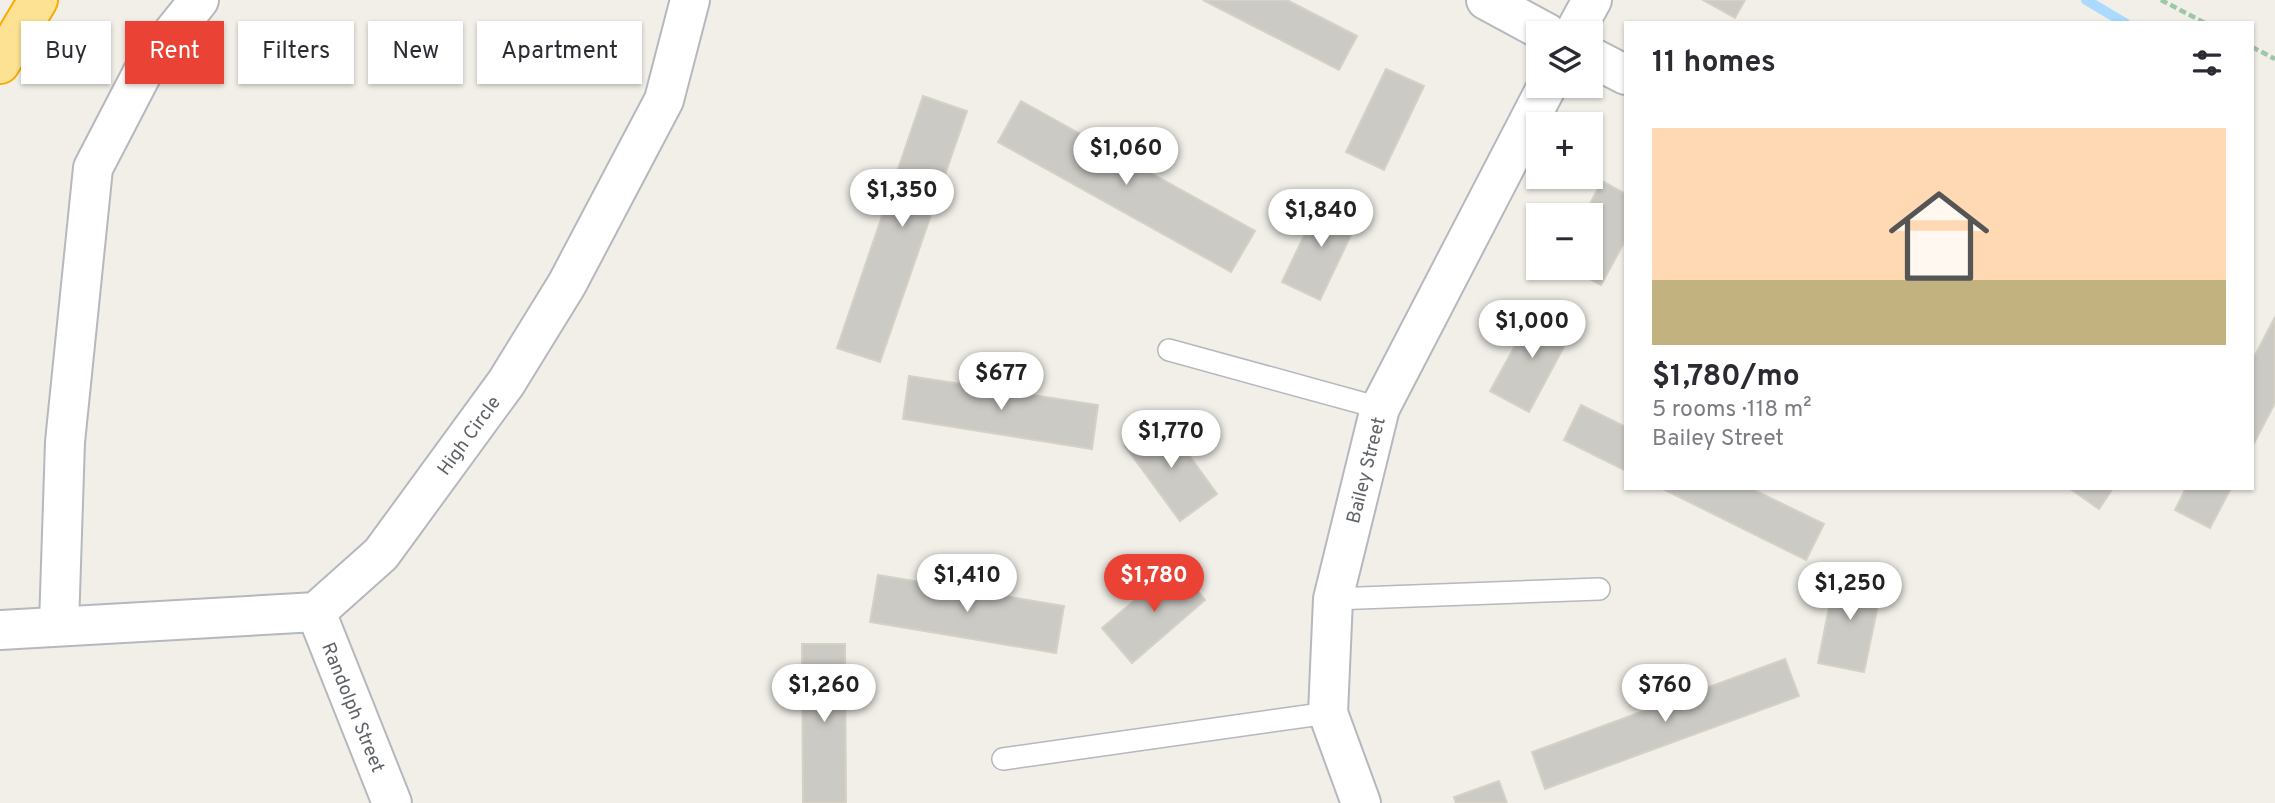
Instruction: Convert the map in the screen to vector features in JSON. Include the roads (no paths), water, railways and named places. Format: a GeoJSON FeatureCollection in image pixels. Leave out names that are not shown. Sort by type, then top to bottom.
{"type":"FeatureCollection","features":[{"type":"Feature","properties":{"kind":"highway"},"geometry":{"type":"LineString","coordinates":[[0,64],[38,0]]}},
{"type":"Feature","properties":{"kind":"street"},"geometry":{"type":"LineString","coordinates":[[58,625],[65,442],[93,168],[146,66],[199,0]]}},
{"type":"Feature","properties":{"kind":"street","name":"High Circle"},"geometry":{"type":"LineString","coordinates":[[316,612],[381,554],[506,383],[567,284],[664,100],[690,0]]}},
{"type":"Feature","properties":{"kind":"street"},"geometry":{"type":"LineString","coordinates":[[1486,0],[1526,22]]}},
{"type":"Feature","properties":{"kind":"street"},"geometry":{"type":"LineString","coordinates":[[1581,21],[1592,0]]}},
{"type":"Feature","properties":{"kind":"street"},"geometry":{"type":"LineString","coordinates":[[1603,63],[1624,74]]}},
{"type":"Feature","properties":{"kind":"street","name":"Bailey Street"},"geometry":{"type":"LineString","coordinates":[[1361,803],[1328,713],[1334,599],[1380,408],[1541,98]]}},
{"type":"Feature","properties":{"kind":"street"},"geometry":{"type":"LineString","coordinates":[[0,630],[316,612]]}},
{"type":"Feature","properties":{"kind":"street","name":"Randolph Street"},"geometry":{"type":"LineString","coordinates":[[316,612],[392,803]]}},
{"type":"Feature","properties":{"kind":"lane"},"geometry":{"type":"LineString","coordinates":[[1169,350],[1380,408]]}},
{"type":"Feature","properties":{"kind":"lane"},"geometry":{"type":"LineString","coordinates":[[1334,599],[1599,589]]}},
{"type":"Feature","properties":{"kind":"lane"},"geometry":{"type":"LineString","coordinates":[[1003,759],[1328,713]]}},
{"type":"Feature","properties":{"kind":"waterway"},"geometry":{"type":"LineString","coordinates":[[2086,0],[2122,21]]}}]}
